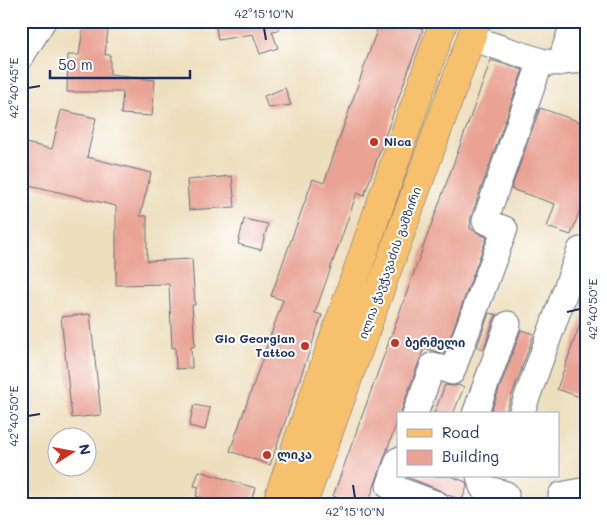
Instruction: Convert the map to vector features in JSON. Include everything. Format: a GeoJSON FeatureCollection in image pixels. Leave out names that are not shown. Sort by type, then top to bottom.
{"type":"FeatureCollection","features":[{"type":"Feature","properties":{"kind":"main road"},"geometry":{"type":"LineString","coordinates":[[276,504],[441,22]]}},
{"type":"Feature","properties":{"kind":"main road","name":"ილია ჭავჭავაძის გამზირი"},"geometry":{"type":"LineString","coordinates":[[303,504],[474,30]]}},
{"type":"Feature","properties":{"kind":"street"},"geometry":{"type":"LineString","coordinates":[[21,56],[43,21]]}},
{"type":"Feature","properties":{"kind":"street"},"geometry":{"type":"LineString","coordinates":[[416,412],[433,365],[452,372],[505,229],[485,221],[550,62],[574,21]]}},
{"type":"Feature","properties":{"kind":"street"},"geometry":{"type":"LineString","coordinates":[[474,30],[550,62],[586,60]]}},
{"type":"Feature","properties":{"kind":"street"},"geometry":{"type":"LineString","coordinates":[[522,412],[580,250]]}},
{"type":"Feature","properties":{"kind":"street"},"geometry":{"type":"LineString","coordinates":[[476,412],[508,324]]}},
{"type":"Feature","properties":{"kind":"street"},"geometry":{"type":"LineString","coordinates":[[397,463],[389,486],[437,504]]}},
{"type":"Feature","properties":{"kind":"street"},"geometry":{"type":"LineString","coordinates":[[479,478],[482,487],[506,491]]}},
{"type":"Feature","properties":{"kind":"street"},"geometry":{"type":"LineString","coordinates":[[562,504],[561,495],[586,490]]}},
{"type":"Feature","properties":{"kind":"building"},"geometry":{"type":"Polygon","coordinates":[[[84,21],[109,21],[105,55],[110,55],[110,75],[155,80],[152,116],[121,114],[123,92],[67,92],[68,55],[79,55],[84,21]]]}},
{"type":"Feature","properties":{"kind":"building"},"geometry":{"type":"Polygon","coordinates":[[[215,21],[279,21],[279,30],[272,31],[278,48],[260,54],[253,34],[218,40],[215,21]]]}},
{"type":"Feature","properties":{"kind":"building"},"geometry":{"type":"Polygon","coordinates":[[[380,21],[401,21],[423,29],[364,196],[357,193],[315,313],[322,315],[270,465],[230,451],[283,300],[271,296],[313,179],[324,183],[380,21]]]}},
{"type":"Feature","properties":{"kind":"building"},"geometry":{"type":"Polygon","coordinates":[[[491,60],[523,70],[471,217],[470,228],[487,237],[444,354],[424,348],[401,412],[397,412],[397,422],[368,504],[355,504],[333,496],[491,60]]]}},
{"type":"Feature","properties":{"kind":"building"},"geometry":{"type":"Polygon","coordinates":[[[285,88],[291,105],[268,108],[264,96],[285,88]]]}},
{"type":"Feature","properties":{"kind":"building"},"geometry":{"type":"Polygon","coordinates":[[[540,108],[586,124],[586,193],[571,235],[547,227],[555,204],[511,189],[540,108]]]}},
{"type":"Feature","properties":{"kind":"building"},"geometry":{"type":"Polygon","coordinates":[[[61,110],[96,118],[87,157],[151,173],[140,216],[147,216],[147,261],[192,259],[195,305],[192,305],[195,346],[191,347],[192,368],[176,369],[175,347],[172,348],[169,284],[116,285],[116,206],[21,183],[21,142],[52,149],[61,110]]]}},
{"type":"Feature","properties":{"kind":"building"},"geometry":{"type":"Polygon","coordinates":[[[232,176],[235,207],[189,210],[187,180],[232,176]]]}},
{"type":"Feature","properties":{"kind":"building"},"geometry":{"type":"Polygon","coordinates":[[[244,219],[268,224],[261,250],[238,244],[244,219]]]}},
{"type":"Feature","properties":{"kind":"building"},"geometry":{"type":"Polygon","coordinates":[[[489,313],[497,315],[484,349],[477,347],[489,313]]]}},
{"type":"Feature","properties":{"kind":"building"},"geometry":{"type":"Polygon","coordinates":[[[90,314],[101,415],[72,418],[61,317],[90,314]]]}},
{"type":"Feature","properties":{"kind":"building"},"geometry":{"type":"Polygon","coordinates":[[[583,315],[586,315],[586,399],[557,389],[583,315]]]}},
{"type":"Feature","properties":{"kind":"building"},"geometry":{"type":"Polygon","coordinates":[[[521,330],[534,334],[507,412],[491,412],[521,330]]]}},
{"type":"Feature","properties":{"kind":"building"},"geometry":{"type":"Polygon","coordinates":[[[445,385],[464,387],[454,412],[435,412],[445,385]]]}},
{"type":"Feature","properties":{"kind":"building"},"geometry":{"type":"Polygon","coordinates":[[[194,405],[210,408],[205,430],[189,426],[194,405]]]}},
{"type":"Feature","properties":{"kind":"building"},"geometry":{"type":"Polygon","coordinates":[[[199,471],[255,488],[250,504],[201,504],[202,498],[196,496],[199,487],[194,486],[199,471]]]}},
{"type":"Feature","properties":{"kind":"building"},"geometry":{"type":"Polygon","coordinates":[[[410,478],[456,478],[466,482],[467,487],[462,500],[410,478]]]}},
{"type":"Feature","properties":{"kind":"place","name":"Nica"},"geometry":{"type":"Point","coordinates":[374,142]}},
{"type":"Feature","properties":{"kind":"place","name":"ბერმელი"},"geometry":{"type":"Point","coordinates":[395,343]}},
{"type":"Feature","properties":{"kind":"place","name":"Gio Georgian Tattoo"},"geometry":{"type":"Point","coordinates":[305,346]}},
{"type":"Feature","properties":{"kind":"place","name":"ლიკა"},"geometry":{"type":"Point","coordinates":[267,455]}}]}
